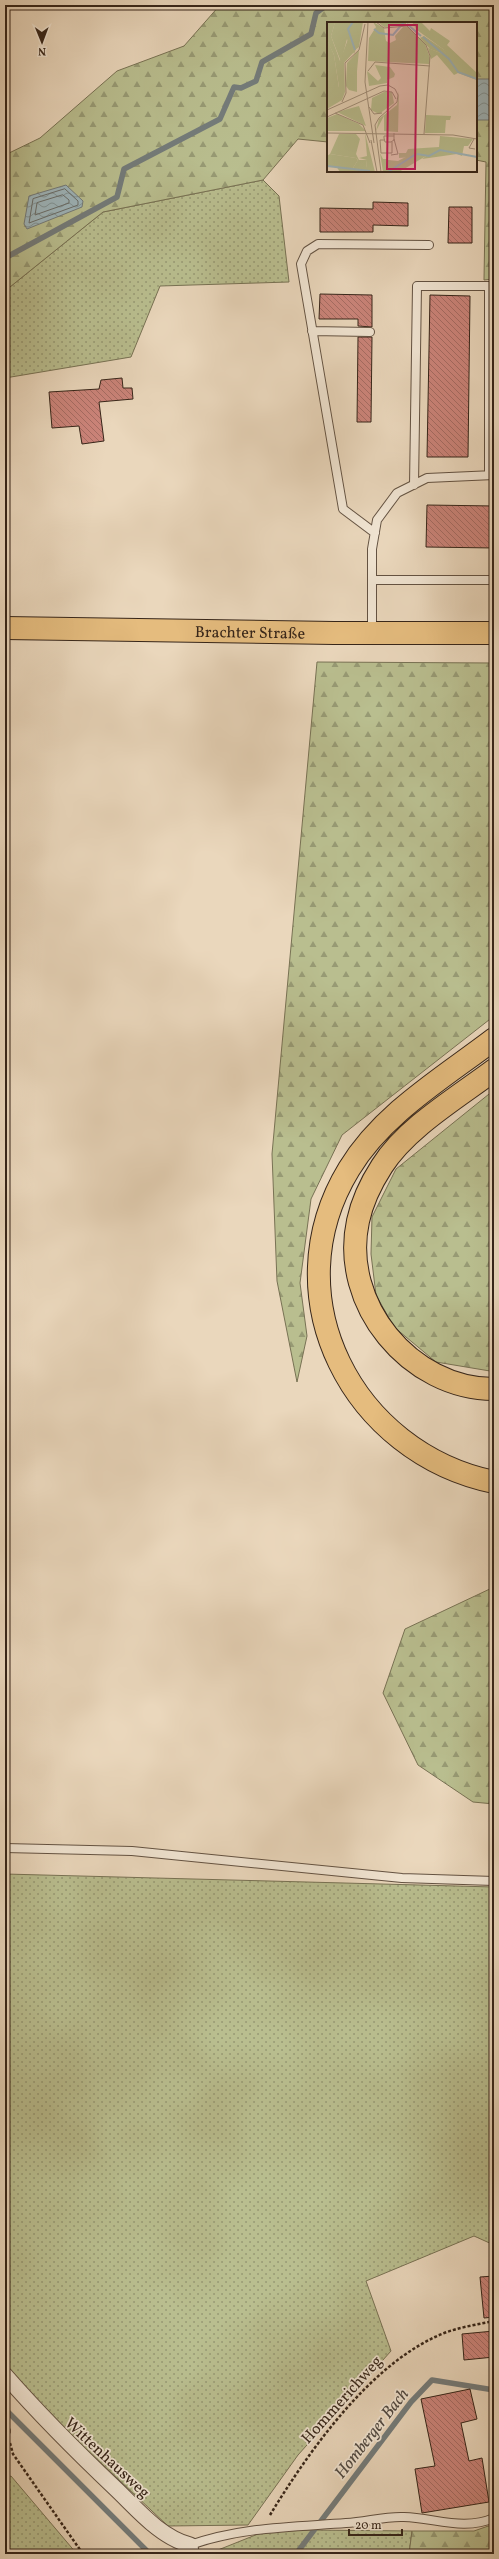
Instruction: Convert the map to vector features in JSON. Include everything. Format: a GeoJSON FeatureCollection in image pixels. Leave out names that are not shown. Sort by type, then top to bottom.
{"type":"FeatureCollection","features":[{"type":"Feature","properties":{"kind":"main road","name":"Brachter Straße"},"geometry":{"type":"LineString","coordinates":[[5,628],[372,633],[494,633]]}},
{"type":"Feature","properties":{"kind":"main road"},"geometry":{"type":"LineString","coordinates":[[494,1039],[396,1114],[370,1138],[349,1169],[331,1205],[322,1243],[319,1284],[323,1315],[338,1359],[350,1384],[377,1418],[397,1438],[431,1460],[455,1471],[494,1482]]}},
{"type":"Feature","properties":{"kind":"main road"},"geometry":{"type":"LineString","coordinates":[[494,1070],[416,1129],[383,1164],[362,1206],[356,1243],[356,1261],[363,1292],[369,1309],[392,1343],[409,1359],[434,1374],[468,1386],[494,1389]]}},
{"type":"Feature","properties":{"kind":"street","name":"Wittenhausweg"},"geometry":{"type":"LineString","coordinates":[[5,2375],[50,2426],[150,2521],[177,2542],[191,2550]]}},
{"type":"Feature","properties":{"kind":"lane"},"geometry":{"type":"LineString","coordinates":[[375,533],[343,509],[301,264],[307,251],[318,244],[429,244]]}},
{"type":"Feature","properties":{"kind":"lane"},"geometry":{"type":"LineString","coordinates":[[372,633],[372,549],[377,520],[398,493],[414,485],[427,478],[492,475],[492,286],[417,286],[414,485]]}},
{"type":"Feature","properties":{"kind":"lane"},"geometry":{"type":"LineString","coordinates":[[312,331],[370,332]]}},
{"type":"Feature","properties":{"kind":"lane"},"geometry":{"type":"LineString","coordinates":[[372,580],[494,580]]}},
{"type":"Feature","properties":{"kind":"lane"},"geometry":{"type":"LineString","coordinates":[[5,1848],[132,1852],[402,1878],[494,1881]]}},
{"type":"Feature","properties":{"kind":"lane"},"geometry":{"type":"LineString","coordinates":[[191,2550],[208,2539],[263,2527],[331,2524],[391,2517],[467,2524],[494,2518]]}},
{"type":"Feature","properties":{"kind":"path","name":"Hommerichweg"},"geometry":{"type":"LineString","coordinates":[[263,2527],[296,2472],[338,2420],[395,2360],[436,2336],[494,2321]]}},
{"type":"Feature","properties":{"kind":"path"},"geometry":{"type":"LineString","coordinates":[[5,2431],[13,2454],[83,2554]]}},
{"type":"Feature","properties":{"kind":"green space"},"geometry":{"type":"Polygon","coordinates":[[[220,5],[494,5],[494,279],[484,280],[486,162],[477,160],[477,22],[327,22],[327,142],[298,139],[263,180],[103,212],[5,291],[5,155],[40,138],[117,71],[184,46],[220,5]]]}},
{"type":"Feature","properties":{"kind":"green space"},"geometry":{"type":"Polygon","coordinates":[[[263,180],[279,196],[289,282],[160,286],[131,357],[5,378],[5,291],[103,212],[263,180]]]}},
{"type":"Feature","properties":{"kind":"green space"},"geometry":{"type":"Polygon","coordinates":[[[317,662],[494,663],[494,1016],[342,1135],[311,1199],[300,1283],[307,1336],[297,1382],[277,1281],[272,1154],[317,662]]]}},
{"type":"Feature","properties":{"kind":"green space"},"geometry":{"type":"Polygon","coordinates":[[[494,1090],[494,1370],[490,1371],[436,1362],[394,1327],[376,1295],[371,1254],[372,1217],[396,1169],[494,1090]]]}},
{"type":"Feature","properties":{"kind":"green space"},"geometry":{"type":"Polygon","coordinates":[[[494,1587],[494,1804],[473,1802],[418,1765],[383,1693],[405,1629],[494,1587]]]}},
{"type":"Feature","properties":{"kind":"green space"},"geometry":{"type":"Polygon","coordinates":[[[5,1874],[494,1887],[494,2245],[474,2236],[366,2281],[391,2351],[298,2455],[248,2525],[168,2526],[54,2419],[5,2364],[5,1874]]]}},
{"type":"Feature","properties":{"kind":"green space"},"geometry":{"type":"Polygon","coordinates":[[[11,2476],[77,2554],[5,2554],[5,2478],[11,2476]]]}},
{"type":"Feature","properties":{"kind":"green space"},"geometry":{"type":"Polygon","coordinates":[[[494,2524],[494,2554],[409,2554],[412,2531],[474,2531],[494,2524]]]}},
{"type":"Feature","properties":{"kind":"green space"},"geometry":{"type":"Polygon","coordinates":[[[308,2530],[412,2531],[409,2554],[208,2554],[263,2532],[308,2530]]]}},
{"type":"Feature","properties":{"kind":"water"},"geometry":{"type":"Polygon","coordinates":[[[477,79],[494,79],[494,120],[477,120],[477,79]]]}},
{"type":"Feature","properties":{"kind":"water"},"geometry":{"type":"Polygon","coordinates":[[[66,185],[83,201],[82,207],[27,229],[24,224],[29,196],[66,185]]]}},
{"type":"Feature","properties":{"kind":"building"},"geometry":{"type":"Polygon","coordinates":[[[373,202],[408,203],[408,226],[373,225],[373,232],[320,232],[320,208],[373,209],[373,202]]]}},
{"type":"Feature","properties":{"kind":"building"},"geometry":{"type":"Polygon","coordinates":[[[449,207],[472,207],[472,243],[448,243],[449,207]]]}},
{"type":"Feature","properties":{"kind":"building"},"geometry":{"type":"Polygon","coordinates":[[[320,294],[372,295],[372,327],[358,326],[358,319],[319,319],[320,294]]]}},
{"type":"Feature","properties":{"kind":"building"},"geometry":{"type":"Polygon","coordinates":[[[430,295],[470,296],[468,457],[427,457],[430,295]]]}},
{"type":"Feature","properties":{"kind":"building"},"geometry":{"type":"Polygon","coordinates":[[[358,337],[372,337],[371,422],[357,422],[358,337]]]}},
{"type":"Feature","properties":{"kind":"building"},"geometry":{"type":"Polygon","coordinates":[[[122,378],[123,388],[132,388],[133,399],[99,402],[104,441],[82,444],[79,426],[52,428],[49,392],[99,389],[101,380],[122,378]]]}},
{"type":"Feature","properties":{"kind":"building"},"geometry":{"type":"Polygon","coordinates":[[[427,505],[494,506],[494,548],[426,547],[427,505]]]}},
{"type":"Feature","properties":{"kind":"building"},"geometry":{"type":"Polygon","coordinates":[[[494,2276],[494,2317],[484,2318],[480,2277],[494,2276]]]}},
{"type":"Feature","properties":{"kind":"building"},"geometry":{"type":"Polygon","coordinates":[[[494,2331],[494,2357],[464,2360],[462,2334],[494,2331]]]}},
{"type":"Feature","properties":{"kind":"building"},"geometry":{"type":"Polygon","coordinates":[[[470,2389],[477,2419],[461,2423],[469,2461],[482,2458],[489,2502],[422,2513],[415,2469],[435,2466],[421,2399],[470,2389]]]}},
{"type":"Feature","properties":{"kind":"waterway"},"geometry":{"type":"LineString","coordinates":[[5,258],[117,197],[124,169],[220,119],[234,87],[241,88],[256,81],[262,62],[311,34],[316,13],[327,5]]}},
{"type":"Feature","properties":{"kind":"waterway","name":"Homberger Bach"},"geometry":{"type":"LineString","coordinates":[[296,2554],[411,2402],[432,2380],[494,2390]]}},
{"type":"Feature","properties":{"kind":"waterway"},"geometry":{"type":"LineString","coordinates":[[5,2409],[150,2554]]}}]}
